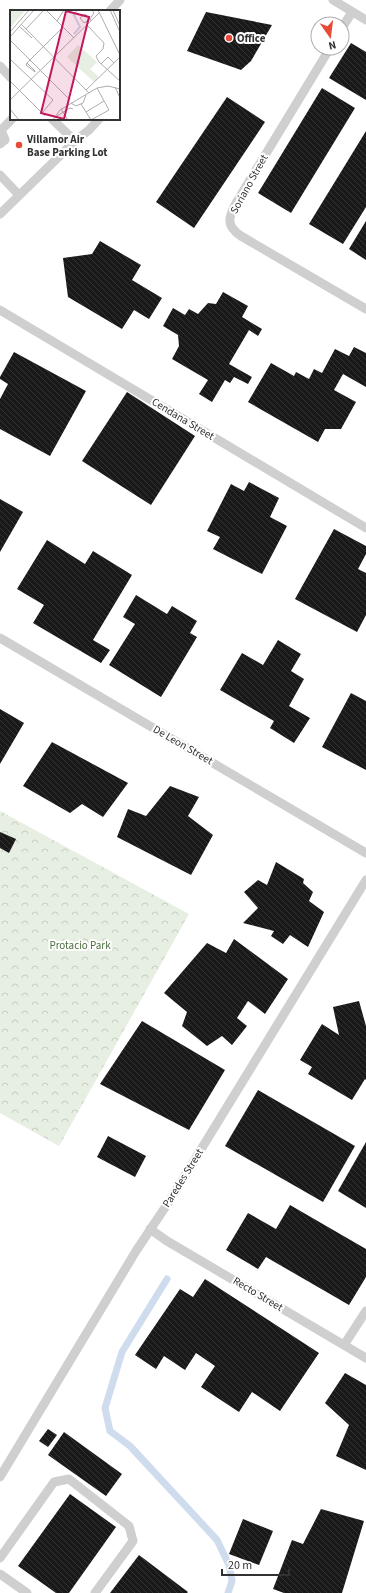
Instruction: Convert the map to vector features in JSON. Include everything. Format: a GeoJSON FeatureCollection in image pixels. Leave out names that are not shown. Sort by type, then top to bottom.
{"type":"FeatureCollection","features":[{"type":"Feature","properties":{"kind":"lane"},"geometry":{"type":"LineString","coordinates":[[111,10],[121,0]]}},
{"type":"Feature","properties":{"kind":"lane"},"geometry":{"type":"LineString","coordinates":[[117,10],[121,0]]}},
{"type":"Feature","properties":{"kind":"lane"},"geometry":{"type":"LineString","coordinates":[[333,0],[366,20]]}},
{"type":"Feature","properties":{"kind":"lane"},"geometry":{"type":"LineString","coordinates":[[350,16],[352,12]]}},
{"type":"Feature","properties":{"kind":"lane","name":"Soriano Street"},"geometry":{"type":"LineString","coordinates":[[325,56],[236,203],[231,212],[230,223],[234,231],[241,236],[366,309]]}},
{"type":"Feature","properties":{"kind":"lane"},"geometry":{"type":"LineString","coordinates":[[0,66],[10,77]]}},
{"type":"Feature","properties":{"kind":"lane"},"geometry":{"type":"LineString","coordinates":[[0,144],[5,140],[1,130],[11,120]]}},
{"type":"Feature","properties":{"kind":"lane"},"geometry":{"type":"LineString","coordinates":[[53,120],[75,141]]}},
{"type":"Feature","properties":{"kind":"lane"},"geometry":{"type":"LineString","coordinates":[[0,214],[98,120]]}},
{"type":"Feature","properties":{"kind":"lane"},"geometry":{"type":"LineString","coordinates":[[0,176],[19,195]]}},
{"type":"Feature","properties":{"kind":"lane","name":"Cendana Street"},"geometry":{"type":"LineString","coordinates":[[0,310],[366,528]]}},
{"type":"Feature","properties":{"kind":"lane","name":"De Leon Street"},"geometry":{"type":"LineString","coordinates":[[0,638],[366,853]]}},
{"type":"Feature","properties":{"kind":"lane","name":"Paredes Street"},"geometry":{"type":"LineString","coordinates":[[1,1472],[366,880]]}},
{"type":"Feature","properties":{"kind":"lane","name":"Recto Street"},"geometry":{"type":"LineString","coordinates":[[150,1229],[366,1358]]}},
{"type":"Feature","properties":{"kind":"lane"},"geometry":{"type":"LineString","coordinates":[[344,1345],[366,1311]]}},
{"type":"Feature","properties":{"kind":"lane"},"geometry":{"type":"LineString","coordinates":[[0,1558],[54,1482],[69,1479],[129,1526],[133,1541],[95,1593]]}},
{"type":"Feature","properties":{"kind":"lane"},"geometry":{"type":"LineString","coordinates":[[0,1574],[27,1593]]}},
{"type":"Feature","properties":{"kind":"green space","name":"Protacio Park"},"geometry":{"type":"Polygon","coordinates":[[[0,811],[189,914],[59,1146],[0,1113],[0,811]]]}},
{"type":"Feature","properties":{"kind":"building","name":"Office"},"geometry":{"type":"Polygon","coordinates":[[[206,12],[272,25],[251,61],[241,70],[187,51],[206,12]]]}},
{"type":"Feature","properties":{"kind":"building"},"geometry":{"type":"Polygon","coordinates":[[[351,43],[366,52],[366,100],[329,78],[343,56],[350,56],[351,43]]]}},
{"type":"Feature","properties":{"kind":"building"},"geometry":{"type":"Polygon","coordinates":[[[322,88],[355,108],[291,213],[258,193],[322,88]]]}},
{"type":"Feature","properties":{"kind":"building"},"geometry":{"type":"Polygon","coordinates":[[[227,97],[265,122],[194,228],[156,202],[227,97]]]}},
{"type":"Feature","properties":{"kind":"building"},"geometry":{"type":"Polygon","coordinates":[[[366,131],[366,207],[343,244],[309,224],[366,131]]]}},
{"type":"Feature","properties":{"kind":"building"},"geometry":{"type":"Polygon","coordinates":[[[366,221],[366,260],[349,249],[366,221]]]}},
{"type":"Feature","properties":{"kind":"building"},"geometry":{"type":"Polygon","coordinates":[[[100,241],[141,265],[132,280],[162,298],[149,319],[134,310],[122,329],[68,297],[63,258],[92,254],[100,241]]]}},
{"type":"Feature","properties":{"kind":"building"},"geometry":{"type":"Polygon","coordinates":[[[223,292],[248,306],[242,317],[262,329],[258,336],[249,330],[229,364],[252,377],[248,384],[234,377],[230,383],[225,380],[212,402],[199,394],[208,380],[172,359],[179,346],[178,335],[163,326],[173,308],[185,315],[189,309],[198,314],[208,303],[216,304],[223,292]]]}},
{"type":"Feature","properties":{"kind":"building"},"geometry":{"type":"Polygon","coordinates":[[[354,347],[366,353],[366,387],[343,374],[334,390],[356,402],[341,429],[325,429],[318,442],[248,402],[271,363],[294,376],[296,372],[309,379],[314,369],[322,373],[335,349],[349,356],[354,347]]]}},
{"type":"Feature","properties":{"kind":"building"},"geometry":{"type":"Polygon","coordinates":[[[14,352],[86,391],[50,456],[0,429],[0,399],[8,384],[0,379],[0,377],[14,352]]]}},
{"type":"Feature","properties":{"kind":"building"},"geometry":{"type":"Polygon","coordinates":[[[127,392],[195,436],[151,505],[82,461],[127,392]]]}},
{"type":"Feature","properties":{"kind":"building"},"geometry":{"type":"Polygon","coordinates":[[[249,482],[279,498],[270,517],[287,526],[262,574],[213,549],[220,537],[207,531],[231,484],[244,491],[249,482]]]}},
{"type":"Feature","properties":{"kind":"building"},"geometry":{"type":"Polygon","coordinates":[[[0,499],[23,512],[0,552],[0,499]]]}},
{"type":"Feature","properties":{"kind":"building"},"geometry":{"type":"Polygon","coordinates":[[[334,529],[366,546],[366,554],[358,569],[366,573],[366,615],[357,632],[295,599],[334,529]]]}},
{"type":"Feature","properties":{"kind":"building"},"geometry":{"type":"Polygon","coordinates":[[[47,540],[85,564],[93,551],[132,575],[93,640],[110,650],[101,663],[33,623],[44,605],[17,589],[47,540]]]}},
{"type":"Feature","properties":{"kind":"building"},"geometry":{"type":"Polygon","coordinates":[[[136,595],[167,614],[172,606],[197,621],[190,633],[197,637],[161,697],[109,665],[135,624],[123,617],[136,595]]]}},
{"type":"Feature","properties":{"kind":"building"},"geometry":{"type":"Polygon","coordinates":[[[278,640],[301,654],[291,671],[304,679],[289,706],[310,718],[294,743],[270,728],[274,721],[220,690],[242,653],[263,665],[278,640]]]}},
{"type":"Feature","properties":{"kind":"building"},"geometry":{"type":"Polygon","coordinates":[[[351,693],[366,701],[366,770],[322,747],[351,693]]]}},
{"type":"Feature","properties":{"kind":"building"},"geometry":{"type":"Polygon","coordinates":[[[0,709],[24,723],[0,764],[0,709]]]}},
{"type":"Feature","properties":{"kind":"building"},"geometry":{"type":"Polygon","coordinates":[[[52,742],[128,783],[103,817],[82,804],[70,813],[23,786],[52,742]]]}},
{"type":"Feature","properties":{"kind":"building"},"geometry":{"type":"Polygon","coordinates":[[[170,786],[199,797],[188,816],[213,835],[191,875],[117,837],[128,809],[146,816],[170,786]]]}},
{"type":"Feature","properties":{"kind":"building"},"geometry":{"type":"Polygon","coordinates":[[[0,832],[16,839],[9,853],[0,848],[0,832]]]}},
{"type":"Feature","properties":{"kind":"building"},"geometry":{"type":"Polygon","coordinates":[[[276,862],[304,879],[303,883],[313,892],[309,901],[324,912],[308,947],[290,935],[283,944],[271,936],[274,931],[243,923],[258,908],[244,892],[258,880],[267,885],[276,862]]]}},
{"type":"Feature","properties":{"kind":"building"},"geometry":{"type":"Polygon","coordinates":[[[234,939],[288,979],[265,1014],[248,1001],[237,1018],[247,1026],[232,1045],[222,1036],[207,1046],[182,1026],[187,1012],[164,993],[207,943],[226,953],[234,939]]]}},
{"type":"Feature","properties":{"kind":"building"},"geometry":{"type":"Polygon","coordinates":[[[359,1001],[366,1026],[366,1080],[365,1079],[352,1100],[308,1074],[312,1067],[300,1060],[322,1024],[339,1035],[333,1007],[359,1001]]]}},
{"type":"Feature","properties":{"kind":"building"},"geometry":{"type":"Polygon","coordinates":[[[142,1021],[225,1070],[189,1130],[100,1084],[142,1021]]]}},
{"type":"Feature","properties":{"kind":"building"},"geometry":{"type":"Polygon","coordinates":[[[258,1090],[355,1146],[323,1202],[225,1146],[258,1090]]]}},
{"type":"Feature","properties":{"kind":"building"},"geometry":{"type":"Polygon","coordinates":[[[108,1136],[146,1156],[135,1177],[97,1157],[108,1136]]]}},
{"type":"Feature","properties":{"kind":"building"},"geometry":{"type":"Polygon","coordinates":[[[366,1142],[366,1208],[338,1191],[366,1142]]]}},
{"type":"Feature","properties":{"kind":"building"},"geometry":{"type":"Polygon","coordinates":[[[290,1205],[366,1249],[366,1277],[349,1305],[266,1257],[258,1269],[226,1250],[248,1213],[276,1229],[290,1205]]]}},
{"type":"Feature","properties":{"kind":"building"},"geometry":{"type":"Polygon","coordinates":[[[205,1279],[319,1353],[280,1411],[252,1392],[239,1412],[201,1387],[215,1366],[196,1353],[185,1370],[164,1356],[156,1369],[135,1355],[180,1289],[193,1297],[205,1279]]]}},
{"type":"Feature","properties":{"kind":"building"},"geometry":{"type":"Polygon","coordinates":[[[345,1373],[366,1385],[366,1470],[336,1456],[349,1425],[325,1403],[345,1373]]]}},
{"type":"Feature","properties":{"kind":"building"},"geometry":{"type":"Polygon","coordinates":[[[48,1429],[57,1435],[48,1447],[39,1441],[48,1429]]]}},
{"type":"Feature","properties":{"kind":"building"},"geometry":{"type":"Polygon","coordinates":[[[64,1432],[122,1474],[106,1496],[48,1455],[64,1432]]]}},
{"type":"Feature","properties":{"kind":"building"},"geometry":{"type":"Polygon","coordinates":[[[70,1494],[116,1527],[69,1593],[56,1593],[18,1566],[70,1494]]]}},
{"type":"Feature","properties":{"kind":"building"},"geometry":{"type":"Polygon","coordinates":[[[321,1509],[364,1521],[342,1593],[284,1593],[273,1589],[292,1540],[303,1544],[321,1509]]]}},
{"type":"Feature","properties":{"kind":"building"},"geometry":{"type":"Polygon","coordinates":[[[243,1519],[273,1531],[259,1565],[229,1554],[243,1519]]]}},
{"type":"Feature","properties":{"kind":"building"},"geometry":{"type":"Polygon","coordinates":[[[139,1555],[188,1592],[110,1593],[139,1555]]]}},
{"type":"Feature","properties":{"kind":"waterway"},"geometry":{"type":"LineString","coordinates":[[167,1279],[122,1352],[105,1408],[110,1431],[130,1446],[217,1540],[229,1565],[232,1581],[228,1593]]}},
{"type":"Feature","properties":{"kind":"place","name":"Office"},"geometry":{"type":"Point","coordinates":[229,38]}},
{"type":"Feature","properties":{"kind":"place","name":"Villamor Air Base Parking Lot"},"geometry":{"type":"Point","coordinates":[19,145]}}]}
